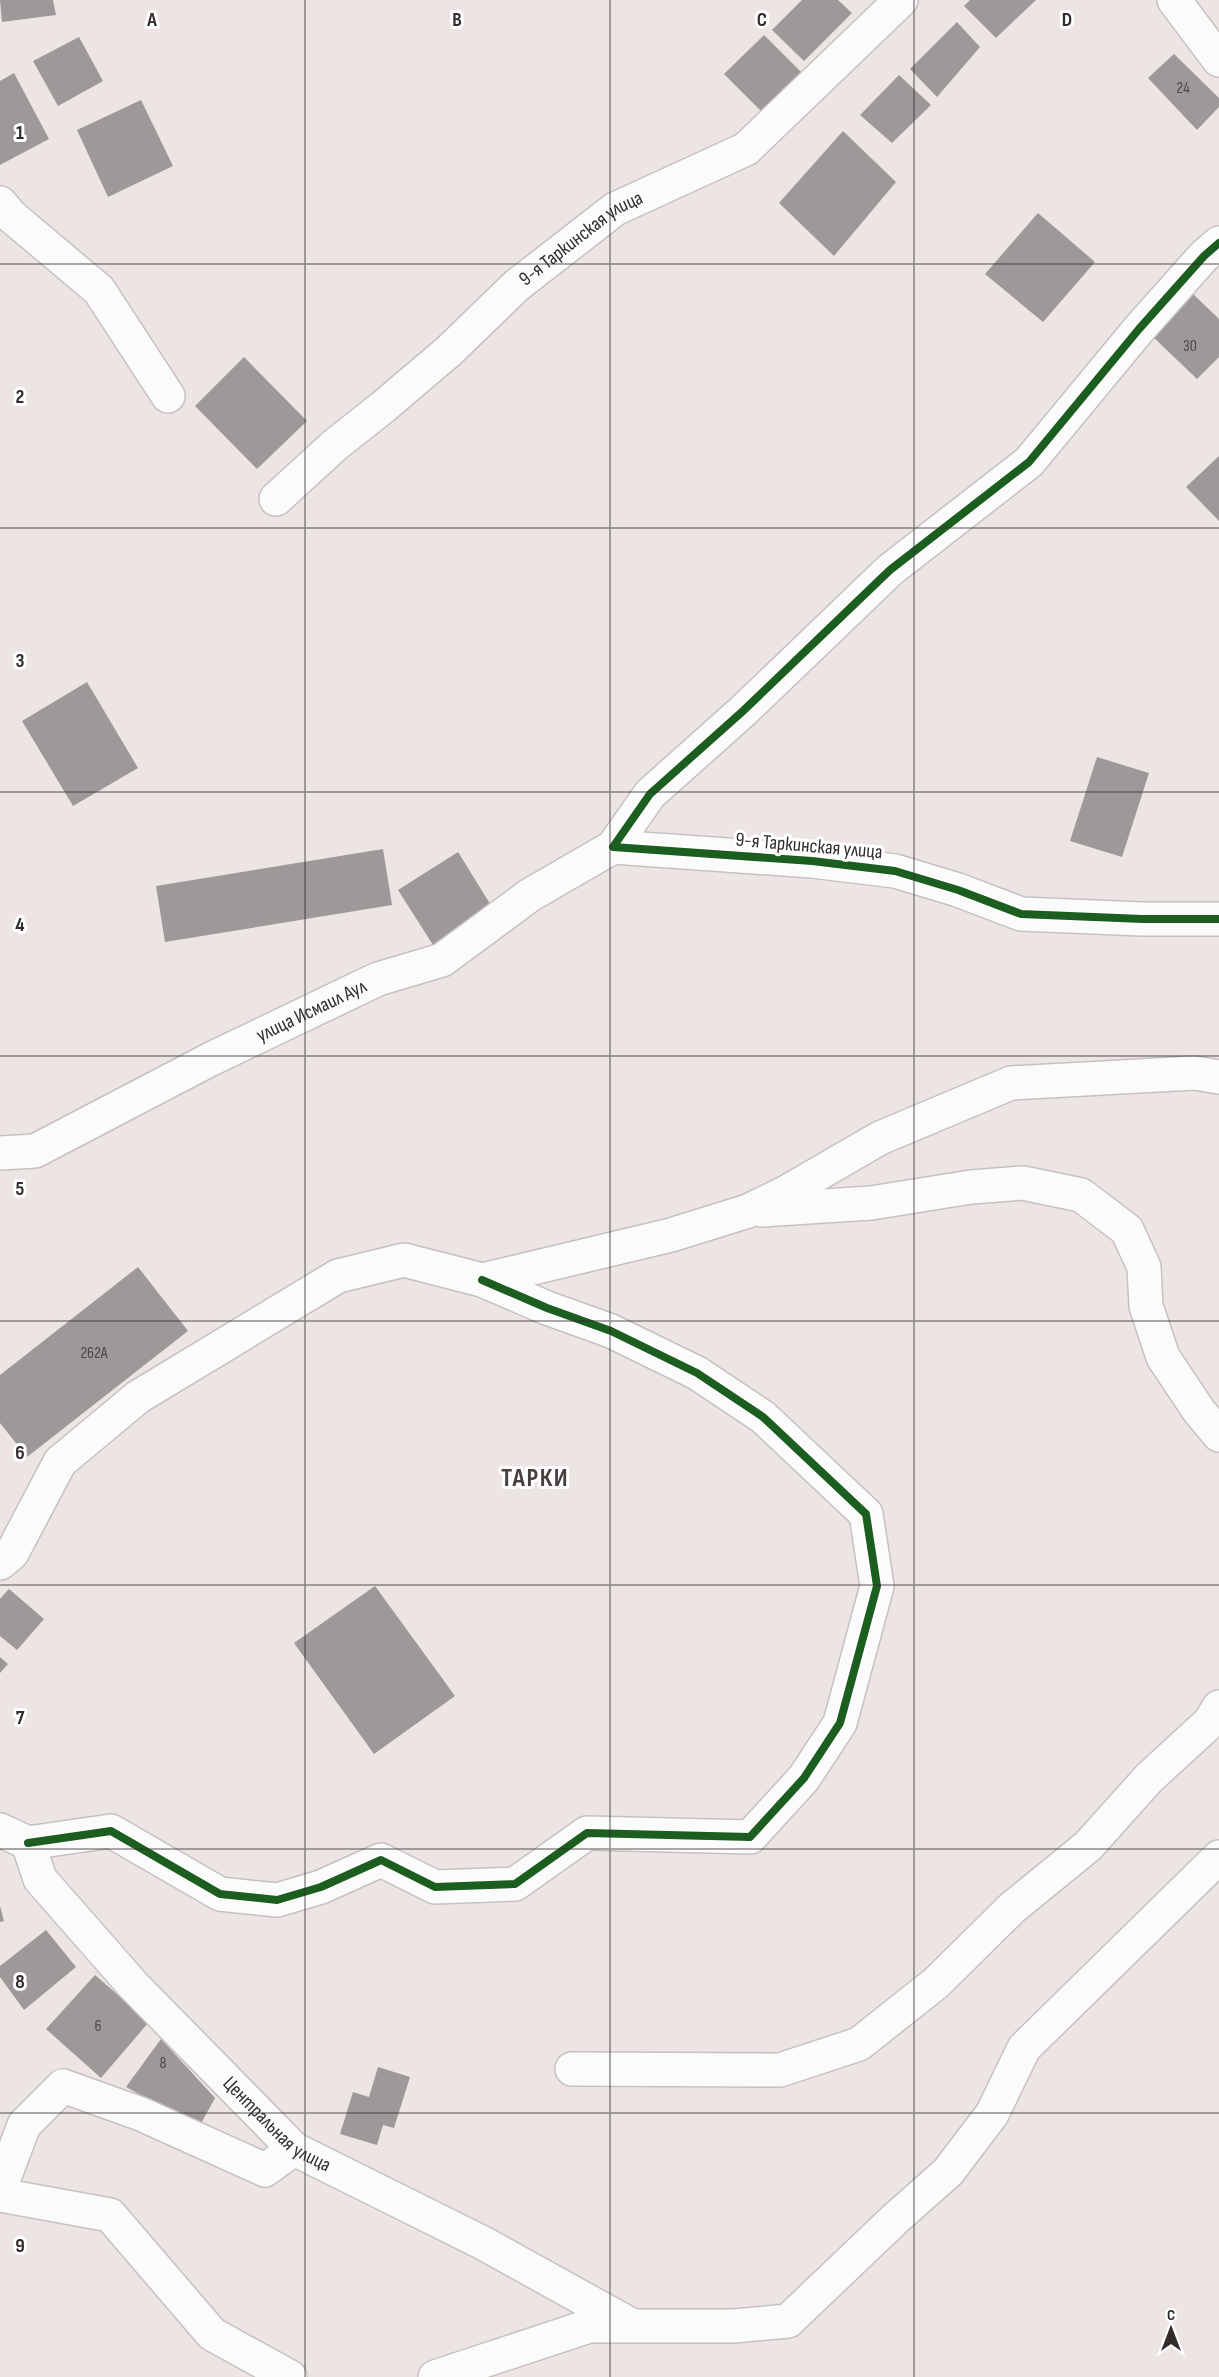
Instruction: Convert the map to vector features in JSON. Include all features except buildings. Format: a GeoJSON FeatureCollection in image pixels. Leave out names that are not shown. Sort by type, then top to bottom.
{"type":"FeatureCollection","features":[{"type":"Feature","properties":{"kind":"street","name":"9-я Таркинская улица"},"geometry":{"type":"LineString","coordinates":[[276,499],[335,445],[448,351],[516,286],[615,209],[746,148],[901,0]]}},
{"type":"Feature","properties":{"kind":"street"},"geometry":{"type":"LineString","coordinates":[[1179,2],[1219,60]]}},
{"type":"Feature","properties":{"kind":"street"},"geometry":{"type":"LineString","coordinates":[[0,203],[11,216],[99,290],[168,396]]}},
{"type":"Feature","properties":{"kind":"street"},"geometry":{"type":"LineString","coordinates":[[613,847],[650,794],[742,711],[890,570],[1029,462],[1139,329],[1204,256],[1219,243]]}},
{"type":"Feature","properties":{"kind":"street","name":"9-я Таркинская улица"},"geometry":{"type":"LineString","coordinates":[[613,847],[812,861],[895,871],[958,890],[1021,915],[1219,919]]}},
{"type":"Feature","properties":{"kind":"street","name":"улица Исмаил Аул"},"geometry":{"type":"LineString","coordinates":[[0,1153],[35,1151],[211,1059],[378,978],[442,960],[530,895],[613,847]]}},
{"type":"Feature","properties":{"kind":"street"},"geometry":{"type":"LineString","coordinates":[[482,1280],[671,1235],[748,1211],[785,1193],[880,1138],[1011,1083],[1194,1073],[1219,1077]]}},
{"type":"Feature","properties":{"kind":"street"},"geometry":{"type":"LineString","coordinates":[[748,1211],[872,1203],[971,1187],[1023,1183],[1081,1195],[1127,1230],[1144,1267],[1146,1306],[1163,1357],[1199,1411],[1219,1435]]}},
{"type":"Feature","properties":{"kind":"street"},"geometry":{"type":"LineString","coordinates":[[0,1563],[12,1553],[60,1462],[138,1396],[338,1276],[404,1260],[482,1280],[547,1308],[611,1331],[697,1372],[763,1418],[866,1514],[877,1586],[840,1724],[804,1778],[750,1837],[587,1833],[515,1884],[435,1887],[381,1860],[321,1887],[277,1900],[220,1894],[111,1831],[14,1836]]}},
{"type":"Feature","properties":{"kind":"street"},"geometry":{"type":"LineString","coordinates":[[573,2069],[780,2070],[859,2044],[936,1983],[1012,1908],[1088,1846],[1149,1778],[1210,1722],[1219,1707]]}},
{"type":"Feature","properties":{"kind":"street","name":"Центральная улица"},"geometry":{"type":"LineString","coordinates":[[14,1836],[40,1879],[133,1984],[294,2149],[483,2243],[633,2326]]}},
{"type":"Feature","properties":{"kind":"street"},"geometry":{"type":"LineString","coordinates":[[435,2377],[589,2326],[734,2326],[788,2321],[895,2218],[948,2172],[992,2114],[1024,2048],[1219,1857]]}},
{"type":"Feature","properties":{"kind":"street"},"geometry":{"type":"LineString","coordinates":[[0,2189],[24,2125],[63,2086],[141,2114],[265,2170],[294,2149]]}},
{"type":"Feature","properties":{"kind":"street"},"geometry":{"type":"LineString","coordinates":[[0,2195],[110,2215],[212,2334],[290,2377]]}},
{"type":"Feature","properties":{"kind":"cycle path"},"geometry":{"type":"LineString","coordinates":[[1219,243],[1204,256],[1139,329],[1029,462],[890,570],[743,711],[650,794],[613,847],[812,861],[895,871],[958,890],[1021,914],[1142,919],[1219,919]]}},
{"type":"Feature","properties":{"kind":"cycle path"},"geometry":{"type":"LineString","coordinates":[[28,1843],[111,1831],[220,1894],[277,1900],[321,1887],[381,1860],[435,1887],[515,1884],[587,1833],[750,1837],[804,1778],[840,1723],[877,1586],[866,1514],[763,1417],[697,1373],[611,1331],[547,1308],[482,1280]]}},
{"type":"Feature","properties":{"kind":"district","name":"ТАРКИ"},"geometry":{"type":"Point","coordinates":[535,1478]}}]}
